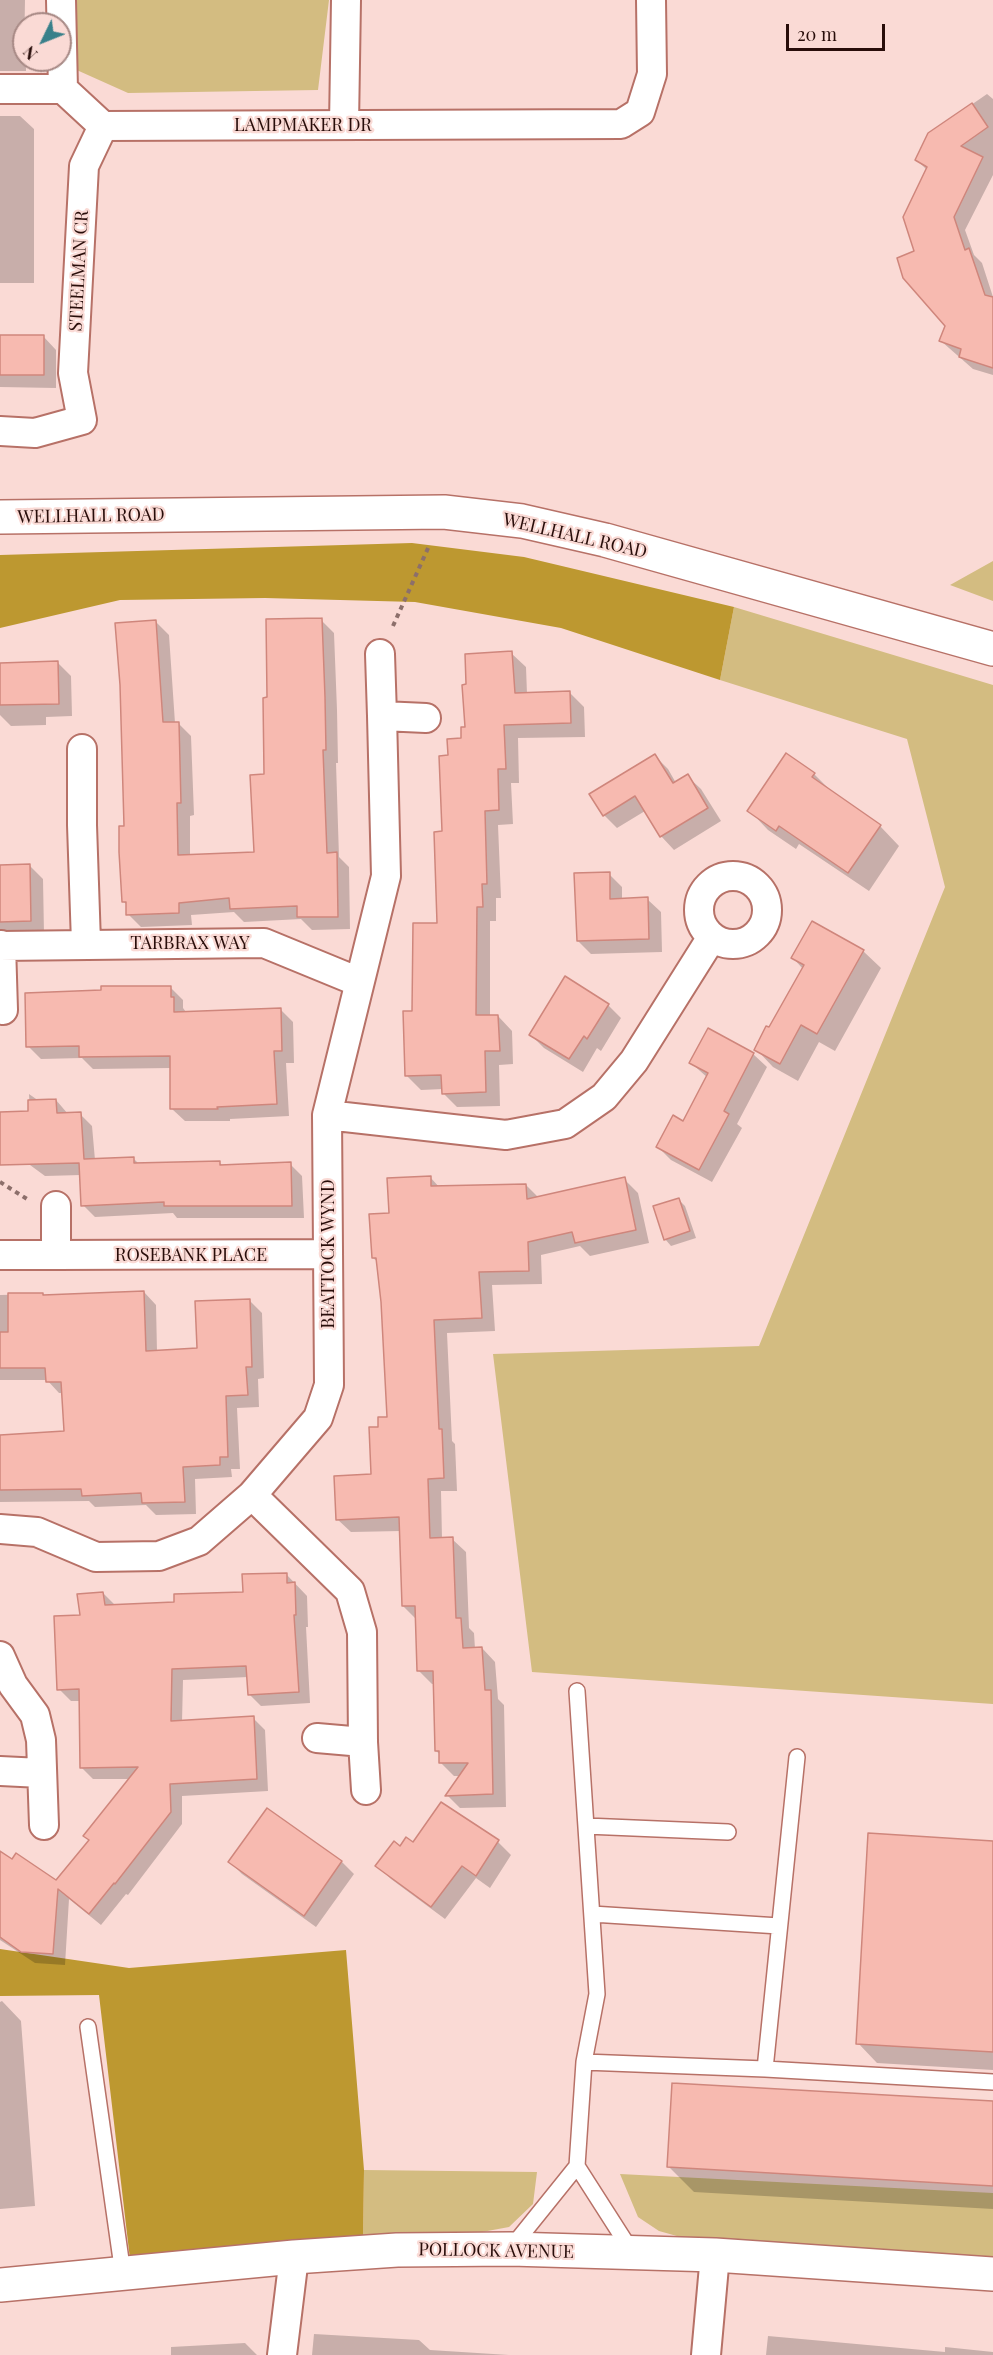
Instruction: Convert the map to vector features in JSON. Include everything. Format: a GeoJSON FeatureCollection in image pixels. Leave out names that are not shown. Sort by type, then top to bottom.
{"type":"FeatureCollection","features":[{"type":"Feature","properties":{"kind":"street"},"geometry":{"type":"LineString","coordinates":[[62,0],[63,89]]}},
{"type":"Feature","properties":{"kind":"street"},"geometry":{"type":"LineString","coordinates":[[344,125],[346,0]]}},
{"type":"Feature","properties":{"kind":"street","name":"LAMPMAKER DR"},"geometry":{"type":"LineString","coordinates":[[104,126],[621,124],[640,112],[652,74],[651,0]]}},
{"type":"Feature","properties":{"kind":"street"},"geometry":{"type":"LineString","coordinates":[[0,89],[63,89],[104,126]]}},
{"type":"Feature","properties":{"kind":"street","name":"STEELMAN CR"},"geometry":{"type":"LineString","coordinates":[[0,431],[35,433],[82,420],[73,373],[84,166],[104,126]]}},
{"type":"Feature","properties":{"kind":"street","name":"WELLHALL ROAD"},"geometry":{"type":"LineString","coordinates":[[0,517],[444,512],[522,521],[605,540],[993,649]]}},
{"type":"Feature","properties":{"kind":"street","name":"BEATTOCK WYND"},"geometry":{"type":"LineString","coordinates":[[0,1529],[38,1532],[96,1557],[159,1556],[199,1541],[252,1495],[318,1418],[329,1385],[327,1115],[386,876],[380,654]]}},
{"type":"Feature","properties":{"kind":"street"},"geometry":{"type":"LineString","coordinates":[[382,716],[426,718]]}},
{"type":"Feature","properties":{"kind":"street"},"geometry":{"type":"LineString","coordinates":[[82,749],[86,943]]}},
{"type":"Feature","properties":{"kind":"street"},"geometry":{"type":"LineString","coordinates":[[327,1115],[506,1135],[566,1124],[604,1097],[634,1061],[712,937]]}},
{"type":"Feature","properties":{"kind":"street","name":"TARBRAX WAY"},"geometry":{"type":"LineString","coordinates":[[3,1010],[1,945],[264,943],[358,982]]}},
{"type":"Feature","properties":{"kind":"street"},"geometry":{"type":"LineString","coordinates":[[56,1206],[56,1255]]}},
{"type":"Feature","properties":{"kind":"street","name":"ROSEBANK PLACE"},"geometry":{"type":"LineString","coordinates":[[0,1255],[327,1254]]}},
{"type":"Feature","properties":{"kind":"street"},"geometry":{"type":"LineString","coordinates":[[252,1495],[350,1591],[362,1632],[366,1790]]}},
{"type":"Feature","properties":{"kind":"street"},"geometry":{"type":"LineString","coordinates":[[0,1656],[13,1685],[35,1714],[41,1740],[44,1826]]}},
{"type":"Feature","properties":{"kind":"street"},"geometry":{"type":"LineString","coordinates":[[317,1738],[363,1742]]}},
{"type":"Feature","properties":{"kind":"street"},"geometry":{"type":"LineString","coordinates":[[0,1771],[41,1773]]}},
{"type":"Feature","properties":{"kind":"street","name":"POLLOCK AVENUE"},"geometry":{"type":"LineString","coordinates":[[0,2285],[294,2257],[397,2250],[511,2249],[715,2255],[993,2274]]}},
{"type":"Feature","properties":{"kind":"street"},"geometry":{"type":"LineString","coordinates":[[706,2355],[715,2255]]}},
{"type":"Feature","properties":{"kind":"street"},"geometry":{"type":"LineString","coordinates":[[282,2355],[294,2257]]}},
{"type":"Feature","properties":{"kind":"lane"},"geometry":{"type":"LineString","coordinates":[[511,2249],[577,2166],[584,2062],[597,1994],[577,1691]]}},
{"type":"Feature","properties":{"kind":"lane"},"geometry":{"type":"LineString","coordinates":[[765,2068],[797,1757]]}},
{"type":"Feature","properties":{"kind":"lane"},"geometry":{"type":"LineString","coordinates":[[586,1826],[728,1832]]}},
{"type":"Feature","properties":{"kind":"lane"},"geometry":{"type":"LineString","coordinates":[[592,1914],[779,1926]]}},
{"type":"Feature","properties":{"kind":"lane"},"geometry":{"type":"LineString","coordinates":[[88,2027],[123,2274]]}},
{"type":"Feature","properties":{"kind":"lane"},"geometry":{"type":"LineString","coordinates":[[584,2062],[765,2068],[993,2082]]}},
{"type":"Feature","properties":{"kind":"lane"},"geometry":{"type":"LineString","coordinates":[[577,2166],[634,2254]]}},
{"type":"Feature","properties":{"kind":"path"},"geometry":{"type":"LineString","coordinates":[[380,654],[444,512]]}},
{"type":"Feature","properties":{"kind":"shaded area"},"geometry":{"type":"Polygon","coordinates":[[[68,0],[329,0],[318,90],[128,93],[72,68],[72,12],[68,12],[68,0]]]}},
{"type":"Feature","properties":{"kind":"shaded area"},"geometry":{"type":"Polygon","coordinates":[[[412,543],[524,557],[734,607],[720,680],[561,628],[415,602],[265,598],[120,600],[0,628],[0,555],[412,543]]]}},
{"type":"Feature","properties":{"kind":"shaded area"},"geometry":{"type":"Polygon","coordinates":[[[993,561],[993,601],[950,585],[993,561]]]}},
{"type":"Feature","properties":{"kind":"shaded area"},"geometry":{"type":"Polygon","coordinates":[[[734,607],[993,685],[993,1704],[532,1672],[493,1354],[759,1346],[945,887],[907,739],[720,680],[734,607]]]}},
{"type":"Feature","properties":{"kind":"shaded area"},"geometry":{"type":"Polygon","coordinates":[[[0,1949],[129,1968],[346,1950],[364,2170],[363,2237],[130,2259],[99,1995],[0,1996],[0,1949]]]}},
{"type":"Feature","properties":{"kind":"shaded area"},"geometry":{"type":"Polygon","coordinates":[[[364,2170],[537,2172],[533,2204],[509,2227],[482,2232],[363,2237],[364,2170]]]}},
{"type":"Feature","properties":{"kind":"shaded area"},"geometry":{"type":"Polygon","coordinates":[[[620,2174],[993,2193],[993,2258],[684,2238],[659,2231],[638,2217],[620,2174]]]}},
{"type":"Feature","properties":{"kind":"building"},"geometry":{"type":"Polygon","coordinates":[[[972,103],[988,127],[961,146],[983,157],[954,217],[965,250],[969,248],[985,295],[993,297],[993,368],[959,357],[961,349],[939,341],[945,326],[903,278],[897,258],[914,251],[903,217],[927,167],[915,160],[928,133],[972,103]]]}},
{"type":"Feature","properties":{"kind":"building"},"geometry":{"type":"Polygon","coordinates":[[[0,335],[44,335],[44,375],[0,375],[0,335]]]}},
{"type":"Feature","properties":{"kind":"building"},"geometry":{"type":"Polygon","coordinates":[[[322,618],[326,750],[323,750],[327,853],[337,852],[338,917],[297,917],[297,906],[230,909],[229,898],[179,903],[179,913],[126,915],[126,902],[122,902],[119,852],[119,826],[124,826],[120,685],[115,623],[156,620],[163,722],[179,722],[181,803],[177,803],[178,855],[254,852],[250,775],[264,774],[263,698],[267,697],[266,619],[322,618]]]}},
{"type":"Feature","properties":{"kind":"building"},"geometry":{"type":"Polygon","coordinates":[[[512,651],[515,693],[570,691],[571,723],[504,725],[506,769],[498,769],[499,810],[485,811],[487,884],[482,884],[483,907],[477,907],[476,1015],[498,1015],[500,1051],[485,1051],[486,1092],[442,1094],[441,1075],[405,1076],[403,1011],[412,1011],[413,923],[437,923],[434,832],[442,831],[439,756],[448,755],[447,739],[461,738],[461,727],[465,727],[462,685],[466,684],[465,654],[512,651]]]}},
{"type":"Feature","properties":{"kind":"building"},"geometry":{"type":"Polygon","coordinates":[[[58,661],[59,704],[0,705],[0,663],[58,661]]]}},
{"type":"Feature","properties":{"kind":"building"},"geometry":{"type":"Polygon","coordinates":[[[786,753],[815,773],[812,777],[881,825],[848,873],[779,826],[776,831],[747,811],[786,753]]]}},
{"type":"Feature","properties":{"kind":"building"},"geometry":{"type":"Polygon","coordinates":[[[655,754],[673,783],[688,774],[708,808],[660,837],[635,796],[603,816],[589,794],[655,754]]]}},
{"type":"Feature","properties":{"kind":"building"},"geometry":{"type":"Polygon","coordinates":[[[30,864],[31,921],[0,922],[0,865],[30,864]]]}},
{"type":"Feature","properties":{"kind":"building"},"geometry":{"type":"Polygon","coordinates":[[[610,872],[610,899],[648,897],[649,939],[577,941],[574,873],[610,872]]]}},
{"type":"Feature","properties":{"kind":"building"},"geometry":{"type":"Polygon","coordinates":[[[812,921],[864,950],[817,1034],[801,1025],[780,1064],[754,1050],[766,1026],[769,1027],[804,965],[791,958],[812,921]]]}},
{"type":"Feature","properties":{"kind":"building"},"geometry":{"type":"Polygon","coordinates":[[[565,976],[609,1004],[587,1039],[584,1036],[569,1059],[529,1035],[565,976]]]}},
{"type":"Feature","properties":{"kind":"building"},"geometry":{"type":"Polygon","coordinates":[[[101,986],[171,986],[174,1012],[281,1008],[282,1051],[274,1051],[277,1104],[217,1107],[218,1109],[170,1109],[170,1056],[79,1057],[79,1046],[26,1047],[25,993],[101,990],[101,986]]]}},
{"type":"Feature","properties":{"kind":"building"},"geometry":{"type":"Polygon","coordinates":[[[708,1028],[754,1053],[724,1111],[729,1114],[699,1170],[656,1147],[673,1115],[683,1121],[708,1073],[689,1063],[708,1028]]]}},
{"type":"Feature","properties":{"kind":"building"},"geometry":{"type":"Polygon","coordinates":[[[56,1099],[57,1113],[81,1112],[84,1159],[134,1157],[134,1163],[220,1161],[220,1165],[291,1162],[292,1206],[164,1206],[164,1202],[81,1206],[79,1163],[0,1165],[0,1112],[28,1111],[28,1100],[56,1099]]]}},
{"type":"Feature","properties":{"kind":"building"},"geometry":{"type":"Polygon","coordinates":[[[431,1176],[431,1186],[526,1184],[527,1199],[625,1177],[636,1230],[575,1243],[572,1232],[528,1242],[529,1271],[479,1272],[482,1318],[434,1320],[439,1429],[442,1429],[444,1478],[428,1479],[430,1538],[453,1537],[456,1618],[461,1618],[463,1648],[482,1647],[485,1690],[491,1690],[493,1794],[445,1796],[468,1763],[439,1763],[439,1751],[435,1751],[433,1671],[417,1671],[415,1606],[402,1606],[399,1517],[336,1520],[334,1476],[371,1474],[369,1427],[378,1427],[378,1417],[387,1417],[381,1302],[376,1258],[372,1258],[369,1214],[389,1213],[387,1178],[431,1176]]]}},
{"type":"Feature","properties":{"kind":"building"},"geometry":{"type":"Polygon","coordinates":[[[679,1198],[690,1231],[664,1240],[653,1206],[679,1198]]]}},
{"type":"Feature","properties":{"kind":"building"},"geometry":{"type":"Polygon","coordinates":[[[144,1291],[146,1351],[197,1348],[195,1301],[250,1299],[252,1367],[246,1367],[248,1395],[226,1396],[228,1457],[220,1457],[220,1465],[183,1467],[185,1502],[142,1503],[141,1493],[82,1496],[81,1489],[0,1490],[0,1435],[64,1431],[61,1382],[46,1382],[45,1368],[0,1368],[0,1332],[8,1332],[8,1293],[43,1293],[43,1295],[144,1291]]]}},
{"type":"Feature","properties":{"kind":"building"},"geometry":{"type":"Polygon","coordinates":[[[287,1573],[287,1583],[295,1582],[296,1615],[294,1615],[299,1692],[248,1695],[246,1666],[172,1669],[171,1721],[254,1716],[257,1779],[170,1784],[171,1812],[89,1914],[58,1889],[53,1954],[21,1952],[0,1937],[0,1851],[12,1859],[16,1853],[56,1880],[89,1840],[83,1836],[138,1767],[80,1768],[79,1689],[57,1690],[54,1616],[80,1615],[77,1594],[103,1592],[105,1605],[174,1602],[174,1594],[243,1592],[242,1574],[287,1573]]]}},
{"type":"Feature","properties":{"kind":"building"},"geometry":{"type":"Polygon","coordinates":[[[441,1802],[499,1840],[476,1876],[462,1866],[431,1907],[375,1866],[394,1841],[400,1846],[406,1837],[413,1842],[441,1802]]]}},
{"type":"Feature","properties":{"kind":"building"},"geometry":{"type":"Polygon","coordinates":[[[267,1808],[342,1861],[304,1916],[228,1862],[267,1808]]]}},
{"type":"Feature","properties":{"kind":"building"},"geometry":{"type":"Polygon","coordinates":[[[868,1833],[993,1841],[993,2052],[856,2044],[868,1833]]]}},
{"type":"Feature","properties":{"kind":"building"},"geometry":{"type":"Polygon","coordinates":[[[672,2083],[993,2101],[993,2186],[667,2167],[672,2083]]]}}]}
